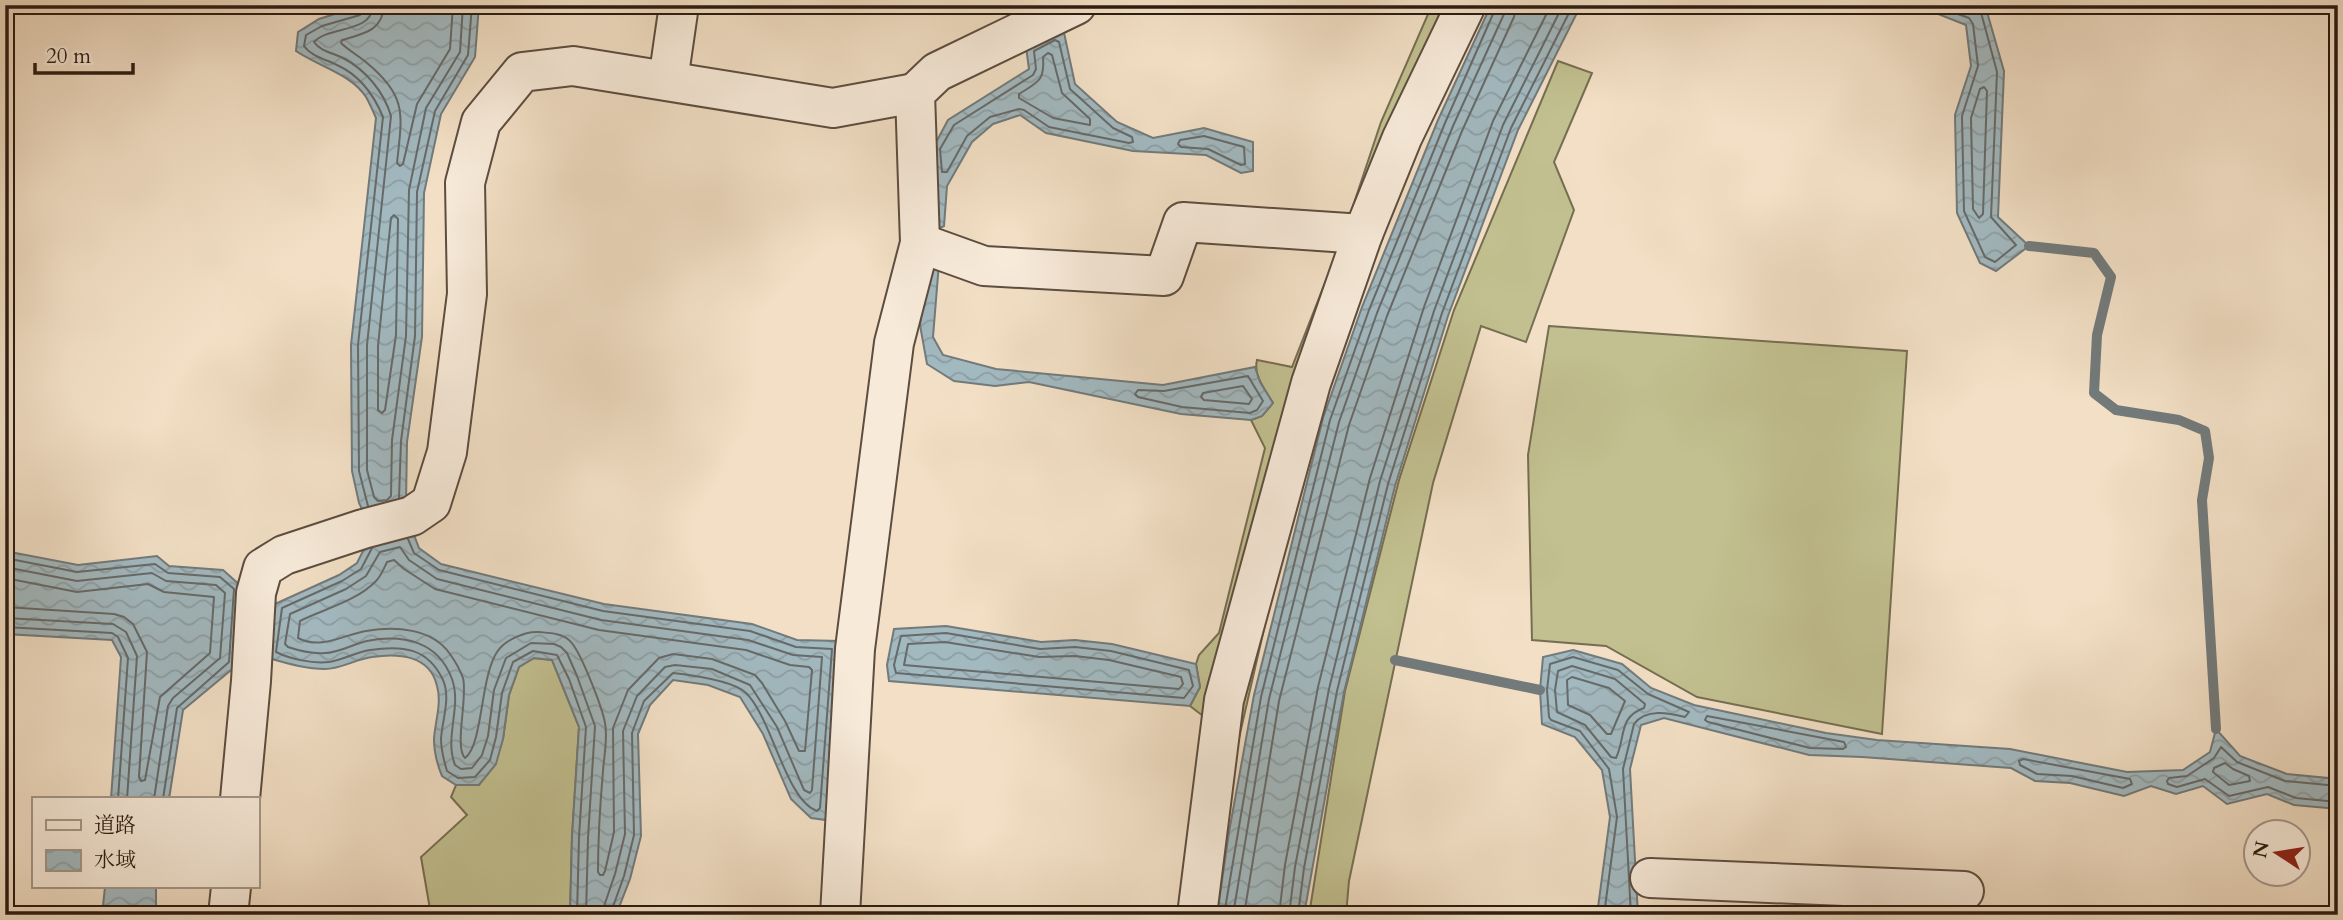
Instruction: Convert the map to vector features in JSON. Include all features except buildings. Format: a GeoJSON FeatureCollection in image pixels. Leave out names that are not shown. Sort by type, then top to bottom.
{"type":"FeatureCollection","features":[{"type":"Feature","properties":{"kind":"street"},"geometry":{"type":"LineString","coordinates":[[668,81],[679,5]]}},
{"type":"Feature","properties":{"kind":"street"},"geometry":{"type":"LineString","coordinates":[[1196,915],[1224,700],[1311,383],[1363,234],[1402,138],[1466,5]]}},
{"type":"Feature","properties":{"kind":"street"},"geometry":{"type":"LineString","coordinates":[[240,797],[256,593],[263,568],[284,555],[412,516],[431,503],[447,452],[467,294],[465,183],[481,122],[522,72],[573,66],[833,108],[915,93],[937,72],[1055,16]]}},
{"type":"Feature","properties":{"kind":"street"},"geometry":{"type":"LineString","coordinates":[[840,915],[855,649],[894,343],[920,243],[915,93]]}},
{"type":"Feature","properties":{"kind":"street"},"geometry":{"type":"LineString","coordinates":[[920,243],[984,266],[1164,276],[1183,222],[1363,234]]}},
{"type":"Feature","properties":{"kind":"street"},"geometry":{"type":"LineString","coordinates":[[1650,878],[1813,900],[1964,891]]}},
{"type":"Feature","properties":{"kind":"street"},"geometry":{"type":"LineString","coordinates":[[228,915],[231,888]]}},
{"type":"Feature","properties":{"kind":"shaded area"},"geometry":{"type":"Polygon","coordinates":[[[1432,5],[1484,5],[1433,113],[1356,302],[1305,450],[1220,821],[1207,719],[1190,706],[1200,687],[1196,664],[1199,655],[1219,633],[1265,448],[1251,420],[1262,416],[1273,403],[1258,377],[1257,360],[1292,367],[1341,242],[1381,122],[1432,5]]]}},
{"type":"Feature","properties":{"kind":"shaded area"},"geometry":{"type":"Polygon","coordinates":[[[1558,61],[1592,73],[1554,162],[1574,210],[1526,342],[1481,326],[1433,483],[1349,881],[1346,915],[1309,915],[1345,691],[1399,480],[1454,310],[1558,61]]]}},
{"type":"Feature","properties":{"kind":"shaded area"},"geometry":{"type":"Polygon","coordinates":[[[1549,326],[1907,351],[1882,734],[1697,697],[1606,646],[1532,640],[1528,455],[1549,326]]]}},
{"type":"Feature","properties":{"kind":"shaded area"},"geometry":{"type":"Polygon","coordinates":[[[534,658],[552,660],[579,727],[570,915],[431,915],[421,857],[467,815],[451,797],[456,785],[479,785],[503,739],[509,695],[519,667],[534,658]]]}},
{"type":"Feature","properties":{"kind":"water"},"geometry":{"type":"Polygon","coordinates":[[[363,5],[479,5],[475,57],[441,114],[424,193],[422,337],[407,442],[406,504],[367,519],[359,503],[352,471],[351,345],[376,118],[366,97],[352,82],[296,51],[298,32],[319,19],[363,5]]]}},
{"type":"Feature","properties":{"kind":"water"},"geometry":{"type":"Polygon","coordinates":[[[1491,5],[1581,5],[1518,130],[1448,316],[1395,486],[1344,692],[1304,915],[1217,915],[1254,695],[1323,418],[1362,307],[1438,120],[1491,5]]]}},
{"type":"Feature","properties":{"kind":"water"},"geometry":{"type":"Polygon","coordinates":[[[1934,5],[1985,5],[2004,71],[1998,217],[2029,246],[1996,271],[1980,263],[1957,213],[1955,115],[1971,66],[1966,25],[1938,14],[1934,5]]]}},
{"type":"Feature","properties":{"kind":"water"},"geometry":{"type":"Polygon","coordinates":[[[1063,28],[1075,84],[1117,122],[1153,138],[1204,128],[1253,142],[1253,171],[1241,173],[1206,155],[1133,151],[1046,133],[1020,115],[993,124],[972,142],[947,186],[944,226],[938,229],[933,148],[948,120],[1029,69],[1026,47],[1063,28]]]}},
{"type":"Feature","properties":{"kind":"water"},"geometry":{"type":"Polygon","coordinates":[[[939,263],[933,337],[943,355],[996,369],[1163,385],[1255,367],[1260,382],[1273,403],[1262,416],[1251,420],[1181,414],[1029,382],[995,386],[954,381],[927,364],[920,325],[928,265],[939,263]]]}},
{"type":"Feature","properties":{"kind":"water"},"geometry":{"type":"Polygon","coordinates":[[[411,527],[419,548],[441,564],[604,604],[752,624],[797,640],[840,641],[826,820],[811,818],[791,799],[763,734],[740,697],[708,685],[673,680],[650,705],[638,734],[641,836],[630,879],[616,915],[570,915],[579,727],[552,660],[534,658],[519,667],[509,695],[503,739],[496,764],[479,785],[456,785],[442,776],[437,762],[434,739],[439,706],[437,686],[428,668],[420,662],[392,655],[366,658],[325,669],[303,667],[268,658],[275,604],[339,575],[357,563],[369,539],[411,527]]]}},
{"type":"Feature","properties":{"kind":"water"},"geometry":{"type":"Polygon","coordinates":[[[5,551],[78,565],[157,556],[169,566],[223,570],[242,587],[236,666],[183,710],[169,797],[111,797],[121,657],[112,640],[5,634],[5,551]]]}},
{"type":"Feature","properties":{"kind":"water"},"geometry":{"type":"Polygon","coordinates":[[[946,626],[1041,642],[1075,640],[1112,644],[1196,664],[1200,687],[1190,706],[889,681],[887,665],[894,629],[946,626]]]}},
{"type":"Feature","properties":{"kind":"water"},"geometry":{"type":"Polygon","coordinates":[[[1573,650],[1622,664],[1651,688],[1694,705],[1826,733],[1877,740],[2010,749],[2127,772],[2183,770],[2210,752],[2216,729],[2240,756],[2287,774],[2338,779],[2338,809],[2294,805],[2267,794],[2227,804],[2203,786],[2176,794],[2151,786],[2124,796],[2070,783],[2035,781],[2011,768],[1809,755],[1664,718],[1641,725],[1630,769],[1638,915],[1597,915],[1610,817],[1602,770],[1575,737],[1542,724],[1540,690],[1543,657],[1573,650]]]}},
{"type":"Feature","properties":{"kind":"water"},"geometry":{"type":"Polygon","coordinates":[[[105,888],[156,888],[156,915],[102,915],[105,888]]]}},
{"type":"Feature","properties":{"kind":"waterway"},"geometry":{"type":"LineString","coordinates":[[2029,246],[2094,253],[2111,277],[2097,335],[2094,393],[2116,410],[2179,420],[2205,431],[2209,458],[2202,500],[2216,729]]}},
{"type":"Feature","properties":{"kind":"waterway"},"geometry":{"type":"LineString","coordinates":[[1395,660],[1540,690]]}}]}
